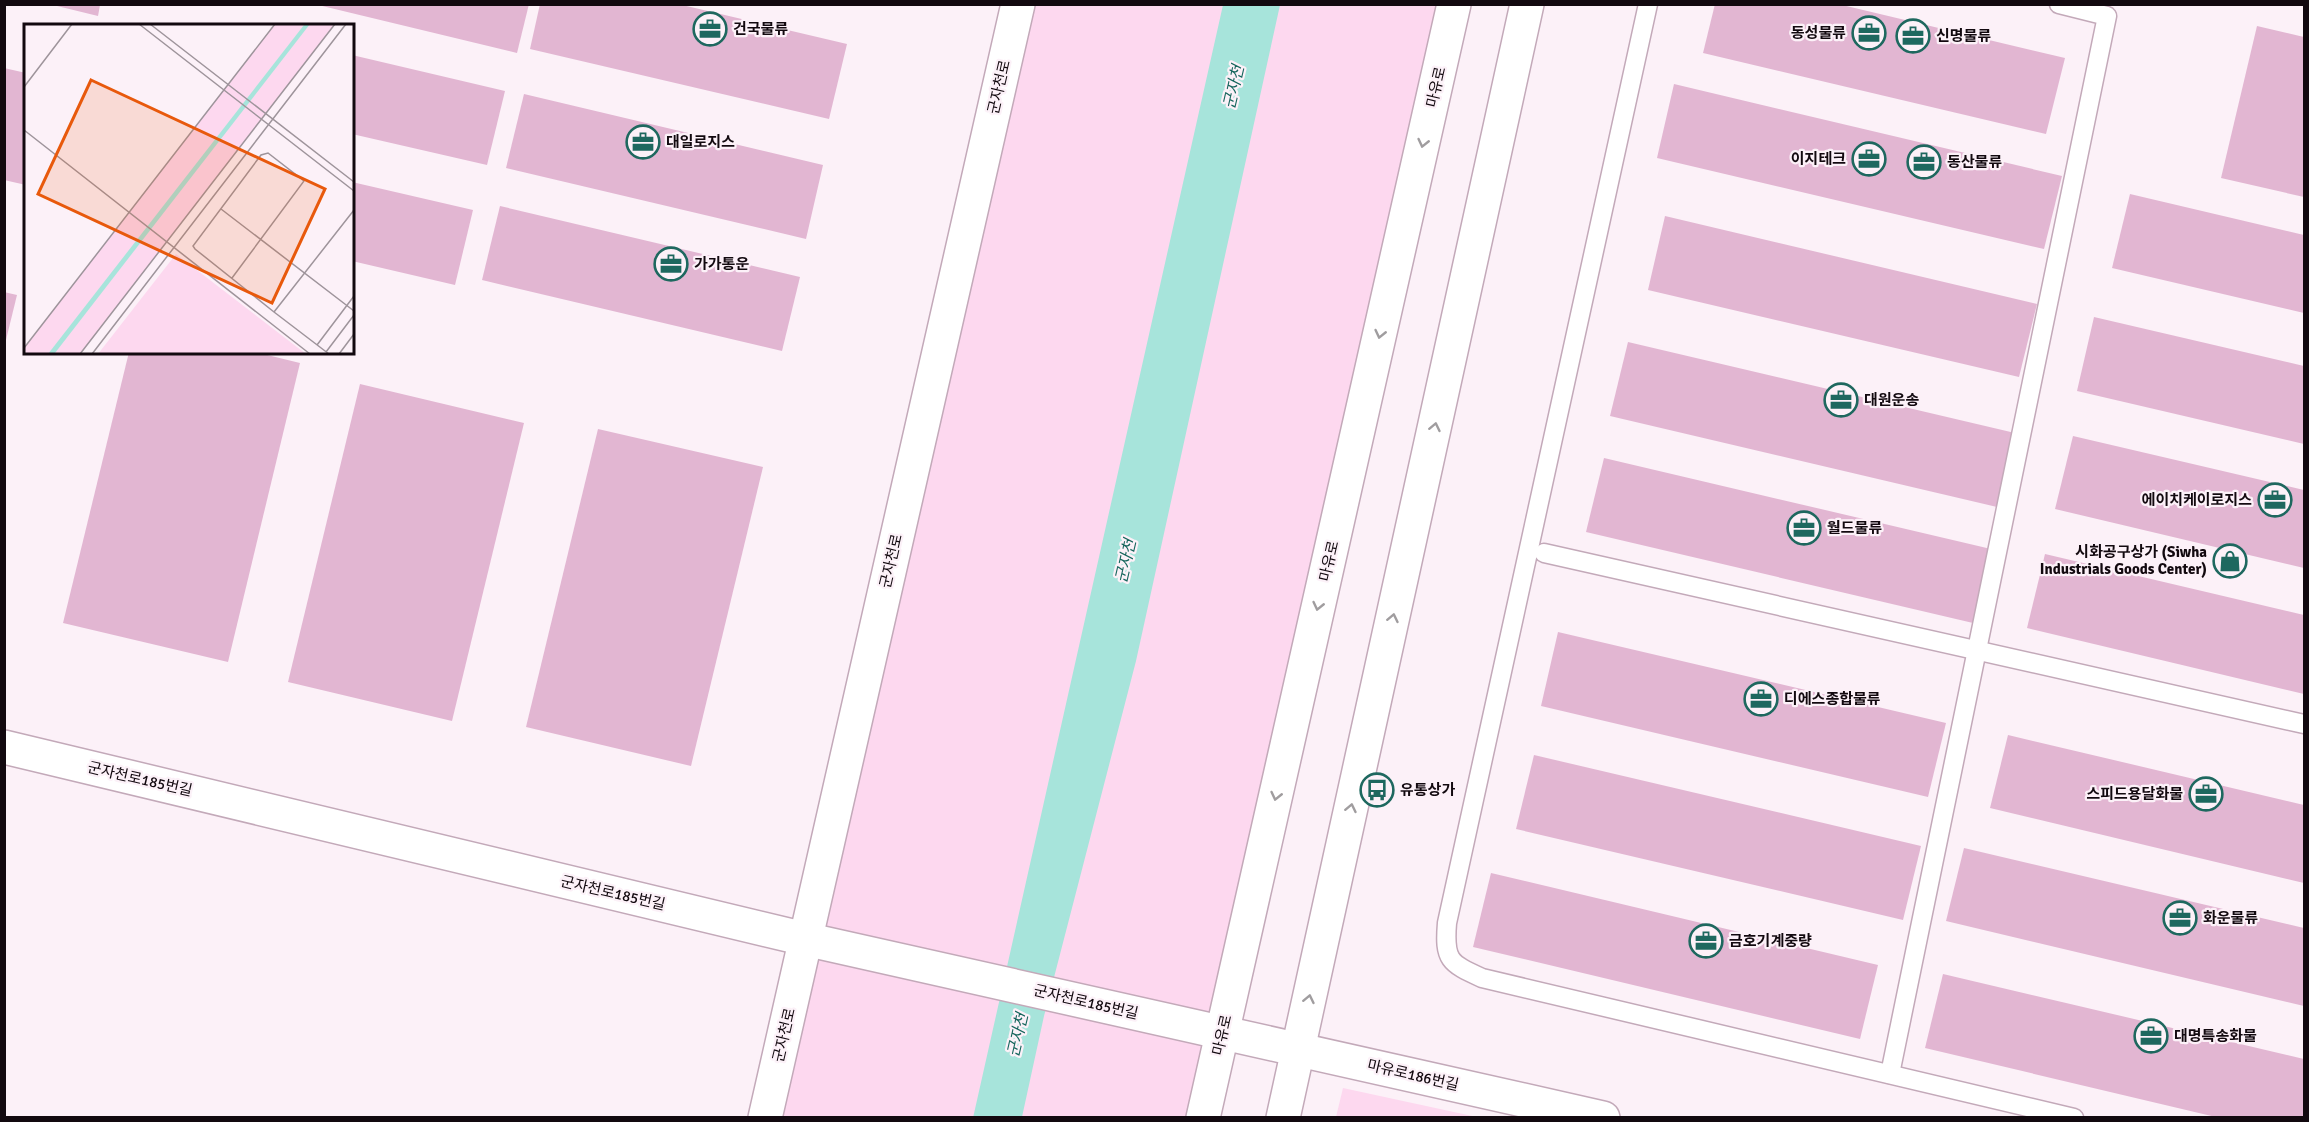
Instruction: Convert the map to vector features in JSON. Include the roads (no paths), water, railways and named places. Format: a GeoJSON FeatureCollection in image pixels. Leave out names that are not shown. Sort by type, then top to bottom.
{"type":"FeatureCollection","features":[{"type":"Feature","properties":{"kind":"street","name":"군자천로"},"geometry":{"type":"LineString","coordinates":[[765,1118],[1018,4]]}},
{"type":"Feature","properties":{"kind":"street","name":"마유로"},"geometry":{"type":"LineString","coordinates":[[1203,1118],[1454,4]]}},
{"type":"Feature","properties":{"kind":"street"},"geometry":{"type":"LineString","coordinates":[[1283,1118],[1527,4]]}},
{"type":"Feature","properties":{"kind":"street","name":"군자천로185번길"},"geometry":{"type":"LineString","coordinates":[[4,747],[806,939],[1222,1032]]}},
{"type":"Feature","properties":{"kind":"street","name":"마유로186번길"},"geometry":{"type":"LineString","coordinates":[[1222,1032],[1604,1118]]}},
{"type":"Feature","properties":{"kind":"lane"},"geometry":{"type":"LineString","coordinates":[[1648,4],[1447,923],[1446,942],[1449,958],[1460,968],[1482,978],[2074,1118]]}},
{"type":"Feature","properties":{"kind":"lane"},"geometry":{"type":"LineString","coordinates":[[1890,1074],[2107,16],[2059,4]]}},
{"type":"Feature","properties":{"kind":"lane"},"geometry":{"type":"LineString","coordinates":[[1544,553],[2304,724]]}},
{"type":"Feature","properties":{"kind":"water","name":"군자천"},"geometry":{"type":"Polygon","coordinates":[[[1223,5],[1280,5],[1136,661],[1044,1016],[1022,1117],[973,1118],[1223,5]]]}},
{"type":"Feature","properties":{"kind":"place","name":"건국물류"},"geometry":{"type":"Point","coordinates":[710,29]}},
{"type":"Feature","properties":{"kind":"place","name":"동성물류"},"geometry":{"type":"Point","coordinates":[1869,33]}},
{"type":"Feature","properties":{"kind":"place","name":"신명물류"},"geometry":{"type":"Point","coordinates":[1913,36]}},
{"type":"Feature","properties":{"kind":"place","name":"대일로지스"},"geometry":{"type":"Point","coordinates":[643,142]}},
{"type":"Feature","properties":{"kind":"place","name":"이지테크"},"geometry":{"type":"Point","coordinates":[1869,159]}},
{"type":"Feature","properties":{"kind":"place","name":"동산물류"},"geometry":{"type":"Point","coordinates":[1924,162]}},
{"type":"Feature","properties":{"kind":"place","name":"가가통운"},"geometry":{"type":"Point","coordinates":[671,264]}},
{"type":"Feature","properties":{"kind":"place","name":"대원운송"},"geometry":{"type":"Point","coordinates":[1841,400]}},
{"type":"Feature","properties":{"kind":"place","name":"에이치케이로지스"},"geometry":{"type":"Point","coordinates":[2275,500]}},
{"type":"Feature","properties":{"kind":"place","name":"월드물류"},"geometry":{"type":"Point","coordinates":[1804,528]}},
{"type":"Feature","properties":{"kind":"place","name":"시화공구상가 (Siwha Industrials Goods Center)"},"geometry":{"type":"Point","coordinates":[2230,561]}},
{"type":"Feature","properties":{"kind":"place","name":"디에스종합물류"},"geometry":{"type":"Point","coordinates":[1761,699]}},
{"type":"Feature","properties":{"kind":"place","name":"유통상가"},"geometry":{"type":"Point","coordinates":[1377,790]}},
{"type":"Feature","properties":{"kind":"place","name":"스피드용달화물"},"geometry":{"type":"Point","coordinates":[2206,794]}},
{"type":"Feature","properties":{"kind":"place","name":"화운물류"},"geometry":{"type":"Point","coordinates":[2180,918]}},
{"type":"Feature","properties":{"kind":"place","name":"금호기계중량"},"geometry":{"type":"Point","coordinates":[1706,941]}},
{"type":"Feature","properties":{"kind":"place","name":"대명특송화물"},"geometry":{"type":"Point","coordinates":[2151,1036]}}]}
